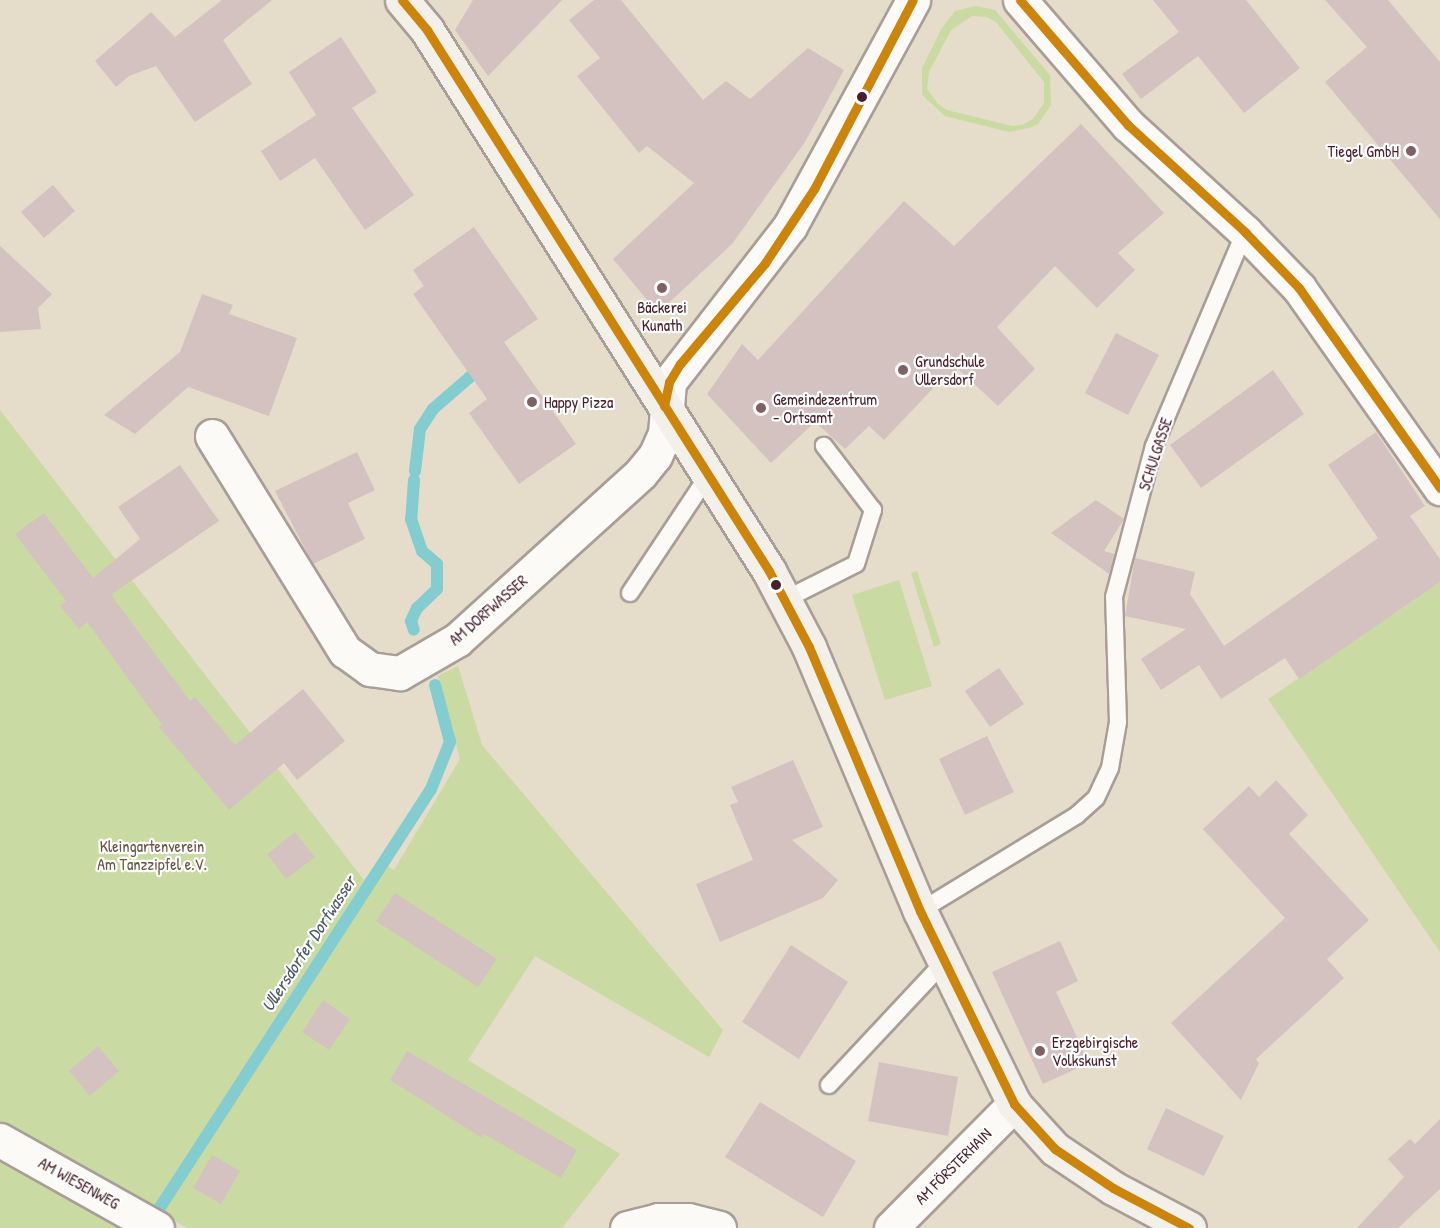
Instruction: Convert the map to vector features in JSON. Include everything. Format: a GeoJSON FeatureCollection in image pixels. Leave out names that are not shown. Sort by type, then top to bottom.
{"type":"FeatureCollection","features":[{"type":"Feature","properties":{"kind":"main road"},"geometry":{"type":"LineString","coordinates":[[402,0],[427,30],[709,474],[784,600],[810,647],[920,911],[1014,1104],[1055,1149],[1113,1188],[1189,1228]]}},
{"type":"Feature","properties":{"kind":"street"},"geometry":{"type":"LineString","coordinates":[[1020,0],[1128,125],[1245,232],[1299,288],[1440,488]]}},
{"type":"Feature","properties":{"kind":"street","name":"AM DORFWASSER"},"geometry":{"type":"LineString","coordinates":[[212,436],[345,651],[370,669],[400,673],[457,640],[642,473],[665,434],[664,406],[669,382],[680,364],[765,263],[814,189],[905,3]]}},
{"type":"Feature","properties":{"kind":"street","name":"AM FÖRSTERHAIN"},"geometry":{"type":"LineString","coordinates":[[891,1228],[1014,1104]]}},
{"type":"Feature","properties":{"kind":"street","name":"AM WIESENWEG"},"geometry":{"type":"LineString","coordinates":[[0,1140],[157,1228]]}},
{"type":"Feature","properties":{"kind":"street"},"geometry":{"type":"LineString","coordinates":[[627,1228],[658,1220],[688,1220],[719,1228]]}},
{"type":"Feature","properties":{"kind":"lane","name":"SCHULGASSE"},"geometry":{"type":"LineString","coordinates":[[920,911],[1077,815],[1096,798],[1110,768],[1118,722],[1114,597],[1154,446],[1245,232]]}},
{"type":"Feature","properties":{"kind":"lane"},"geometry":{"type":"LineString","coordinates":[[784,600],[856,564],[873,510],[824,446]]}},
{"type":"Feature","properties":{"kind":"lane"},"geometry":{"type":"LineString","coordinates":[[630,593],[709,474]]}},
{"type":"Feature","properties":{"kind":"lane"},"geometry":{"type":"LineString","coordinates":[[829,1085],[944,962]]}},
{"type":"Feature","properties":{"kind":"green space"},"geometry":{"type":"Polygon","coordinates":[[[976,6],[995,10],[1050,75],[1051,105],[1038,124],[1009,132],[945,116],[922,95],[922,68],[942,28],[955,11],[976,6]],[[972,16],[951,30],[929,72],[927,89],[938,104],[947,110],[1012,126],[1022,125],[1033,119],[1044,103],[1044,82],[996,22],[987,17],[972,16]]]}},
{"type":"Feature","properties":{"kind":"green space","name":"Kleingartenverein Am Tanzzipfel e.V."},"geometry":{"type":"Polygon","coordinates":[[[0,410],[364,880],[378,860],[394,870],[460,759],[438,676],[458,666],[482,745],[723,1030],[709,1057],[535,956],[468,1060],[620,1154],[562,1228],[187,1228],[0,1123],[0,410]]]}},
{"type":"Feature","properties":{"kind":"green space"},"geometry":{"type":"Polygon","coordinates":[[[917,571],[941,644],[934,647],[911,573],[917,571]]]}},
{"type":"Feature","properties":{"kind":"green space"},"geometry":{"type":"Polygon","coordinates":[[[899,580],[932,686],[885,700],[852,595],[899,580]]]}},
{"type":"Feature","properties":{"kind":"green space"},"geometry":{"type":"Polygon","coordinates":[[[1440,582],[1440,952],[1268,699],[1440,582]]]}},
{"type":"Feature","properties":{"kind":"green space"},"geometry":{"type":"Polygon","coordinates":[[[0,1160],[92,1211],[120,1228],[0,1228],[0,1160]]]}},
{"type":"Feature","properties":{"kind":"building"},"geometry":{"type":"Polygon","coordinates":[[[222,0],[272,0],[223,40],[252,84],[195,122],[156,66],[129,76],[116,87],[95,61],[151,12],[175,37],[222,0]]]}},
{"type":"Feature","properties":{"kind":"building"},"geometry":{"type":"Polygon","coordinates":[[[473,0],[562,0],[488,76],[455,30],[473,0]]]}},
{"type":"Feature","properties":{"kind":"building"},"geometry":{"type":"Polygon","coordinates":[[[594,0],[621,0],[703,100],[726,81],[750,99],[808,48],[844,70],[805,142],[732,244],[658,313],[613,259],[694,183],[647,146],[639,153],[577,76],[600,58],[569,20],[594,0]]]}},
{"type":"Feature","properties":{"kind":"building"},"geometry":{"type":"Polygon","coordinates":[[[1153,0],[1246,0],[1300,68],[1244,113],[1198,56],[1141,99],[1122,74],[1179,32],[1153,0]]]}},
{"type":"Feature","properties":{"kind":"building","name":"Tiegel GmbH"},"geometry":{"type":"Polygon","coordinates":[[[1325,0],[1388,0],[1440,62],[1440,219],[1325,82],[1367,47],[1325,0]]]}},
{"type":"Feature","properties":{"kind":"building"},"geometry":{"type":"Polygon","coordinates":[[[341,37],[377,92],[352,108],[414,195],[365,230],[315,158],[280,181],[261,151],[316,115],[289,72],[341,37]]]}},
{"type":"Feature","properties":{"kind":"building"},"geometry":{"type":"Polygon","coordinates":[[[1081,124],[1164,213],[1118,253],[1135,270],[1097,308],[1055,266],[997,327],[1035,369],[998,406],[958,369],[945,383],[941,380],[884,440],[869,426],[845,449],[815,422],[771,463],[707,394],[742,344],[758,360],[904,201],[954,246],[1081,124]]]}},
{"type":"Feature","properties":{"kind":"building"},"geometry":{"type":"Polygon","coordinates":[[[53,185],[75,211],[44,238],[21,212],[53,185]]]}},
{"type":"Feature","properties":{"kind":"building"},"geometry":{"type":"Polygon","coordinates":[[[474,227],[538,319],[504,342],[576,444],[519,484],[469,413],[487,399],[413,294],[424,286],[413,270],[474,227]]]}},
{"type":"Feature","properties":{"kind":"building"},"geometry":{"type":"Polygon","coordinates":[[[0,246],[52,294],[38,308],[41,329],[0,332],[0,246]]]}},
{"type":"Feature","properties":{"kind":"building"},"geometry":{"type":"Polygon","coordinates":[[[202,294],[233,305],[229,314],[297,338],[269,416],[188,387],[135,434],[104,415],[180,352],[202,294]]]}},
{"type":"Feature","properties":{"kind":"building"},"geometry":{"type":"Polygon","coordinates":[[[1116,333],[1159,355],[1128,415],[1085,393],[1116,333]]]}},
{"type":"Feature","properties":{"kind":"building"},"geometry":{"type":"Polygon","coordinates":[[[1273,370],[1304,414],[1201,488],[1170,445],[1273,370]]]}},
{"type":"Feature","properties":{"kind":"building"},"geometry":{"type":"Polygon","coordinates":[[[1376,432],[1425,506],[1410,516],[1440,559],[1440,582],[1299,679],[1285,658],[1221,699],[1199,665],[1161,690],[1141,659],[1186,629],[1125,616],[1135,558],[1195,572],[1190,594],[1224,646],[1378,538],[1328,465],[1376,432]]]}},
{"type":"Feature","properties":{"kind":"building"},"geometry":{"type":"Polygon","coordinates":[[[357,452],[375,490],[348,503],[365,539],[313,564],[275,491],[357,452]]]}},
{"type":"Feature","properties":{"kind":"building"},"geometry":{"type":"Polygon","coordinates":[[[180,465],[219,521],[112,594],[114,599],[190,701],[195,697],[235,745],[303,689],[345,741],[297,780],[284,763],[229,810],[159,727],[162,725],[87,622],[79,629],[60,606],[66,601],[15,534],[44,513],[93,578],[140,539],[118,507],[180,465]]]}},
{"type":"Feature","properties":{"kind":"building"},"geometry":{"type":"Polygon","coordinates":[[[1096,500],[1124,519],[1104,551],[1115,554],[1109,574],[1051,533],[1096,500]]]}},
{"type":"Feature","properties":{"kind":"building"},"geometry":{"type":"Polygon","coordinates":[[[999,668],[1024,704],[990,727],[965,691],[999,668]]]}},
{"type":"Feature","properties":{"kind":"building"},"geometry":{"type":"Polygon","coordinates":[[[987,736],[1014,792],[965,815],[939,759],[987,736]]]}},
{"type":"Feature","properties":{"kind":"building"},"geometry":{"type":"Polygon","coordinates":[[[793,760],[823,827],[792,840],[838,880],[823,898],[720,942],[696,884],[753,860],[730,805],[738,802],[731,787],[793,760]]]}},
{"type":"Feature","properties":{"kind":"building"},"geometry":{"type":"Polygon","coordinates":[[[1276,780],[1308,815],[1289,834],[1369,920],[1327,959],[1344,978],[1256,1059],[1259,1063],[1241,1100],[1171,1023],[1285,918],[1203,829],[1249,786],[1259,797],[1276,780]]]}},
{"type":"Feature","properties":{"kind":"building"},"geometry":{"type":"Polygon","coordinates":[[[295,832],[315,857],[286,879],[267,854],[295,832]]]}},
{"type":"Feature","properties":{"kind":"building"},"geometry":{"type":"Polygon","coordinates":[[[395,893],[497,959],[478,987],[376,921],[395,893]]]}},
{"type":"Feature","properties":{"kind":"building"},"geometry":{"type":"Polygon","coordinates":[[[1060,941],[1078,981],[1056,992],[1089,1063],[1043,1084],[992,972],[1060,941]]]}},
{"type":"Feature","properties":{"kind":"building"},"geometry":{"type":"Polygon","coordinates":[[[791,945],[848,982],[799,1059],[742,1022],[791,945]]]}},
{"type":"Feature","properties":{"kind":"building"},"geometry":{"type":"Polygon","coordinates":[[[323,1000],[350,1019],[329,1050],[302,1032],[323,1000]]]}},
{"type":"Feature","properties":{"kind":"building"},"geometry":{"type":"Polygon","coordinates":[[[98,1046],[119,1071],[90,1096],[69,1071],[98,1046]]]}},
{"type":"Feature","properties":{"kind":"building"},"geometry":{"type":"Polygon","coordinates":[[[407,1051],[577,1150],[561,1178],[484,1134],[482,1138],[390,1080],[407,1051]]]}},
{"type":"Feature","properties":{"kind":"building"},"geometry":{"type":"Polygon","coordinates":[[[879,1062],[958,1077],[948,1136],[868,1121],[879,1062]]]}},
{"type":"Feature","properties":{"kind":"building"},"geometry":{"type":"Polygon","coordinates":[[[760,1102],[856,1161],[823,1217],[725,1157],[760,1102]]]}},
{"type":"Feature","properties":{"kind":"building"},"geometry":{"type":"Polygon","coordinates":[[[1166,1108],[1224,1136],[1204,1176],[1147,1149],[1166,1108]]]}},
{"type":"Feature","properties":{"kind":"building"},"geometry":{"type":"Polygon","coordinates":[[[1440,1119],[1440,1189],[1398,1228],[1357,1228],[1404,1177],[1388,1159],[1410,1139],[1415,1144],[1440,1119]]]}},
{"type":"Feature","properties":{"kind":"building"},"geometry":{"type":"Polygon","coordinates":[[[212,1155],[240,1171],[221,1204],[193,1188],[212,1155]]]}},
{"type":"Feature","properties":{"kind":"waterway","name":"Ullersdorfer Dorfwasser"},"geometry":{"type":"LineString","coordinates":[[415,471],[420,429],[433,409],[471,376]]}},
{"type":"Feature","properties":{"kind":"waterway","name":"Ullersdorfer Dorfwasser"},"geometry":{"type":"LineString","coordinates":[[414,480],[411,519],[422,551],[437,564],[437,589],[417,608],[411,621],[414,630]]}},
{"type":"Feature","properties":{"kind":"waterway","name":"Ullersdorfer Dorfwasser"},"geometry":{"type":"LineString","coordinates":[[159,1209],[431,789],[450,742],[435,685]]}},
{"type":"Feature","properties":{"kind":"transit line"},"geometry":{"type":"LineString","coordinates":[[402,0],[427,30],[769,571],[809,647],[920,911],[1014,1104],[1055,1149],[1113,1188],[1189,1228]]}},
{"type":"Feature","properties":{"kind":"transit line"},"geometry":{"type":"LineString","coordinates":[[664,406],[669,382],[680,364],[765,263],[814,189],[913,0]]}},
{"type":"Feature","properties":{"kind":"transit line"},"geometry":{"type":"LineString","coordinates":[[1020,0],[1128,125],[1245,232],[1299,288],[1440,488]]}},
{"type":"Feature","properties":{"kind":"place","name":"Tiegel GmbH"},"geometry":{"type":"Point","coordinates":[1411,151]}},
{"type":"Feature","properties":{"kind":"place","name":"Bäckerei Kunath"},"geometry":{"type":"Point","coordinates":[662,288]}},
{"type":"Feature","properties":{"kind":"place","name":"Grundschule Ullersdorf"},"geometry":{"type":"Point","coordinates":[903,370]}},
{"type":"Feature","properties":{"kind":"place","name":"Happy Pizza"},"geometry":{"type":"Point","coordinates":[532,402]}},
{"type":"Feature","properties":{"kind":"place","name":"Gemeindezentrum - Ortsamt"},"geometry":{"type":"Point","coordinates":[761,408]}},
{"type":"Feature","properties":{"kind":"place","name":"Erzgebirgische Volkskunst"},"geometry":{"type":"Point","coordinates":[1040,1051]}}]}
